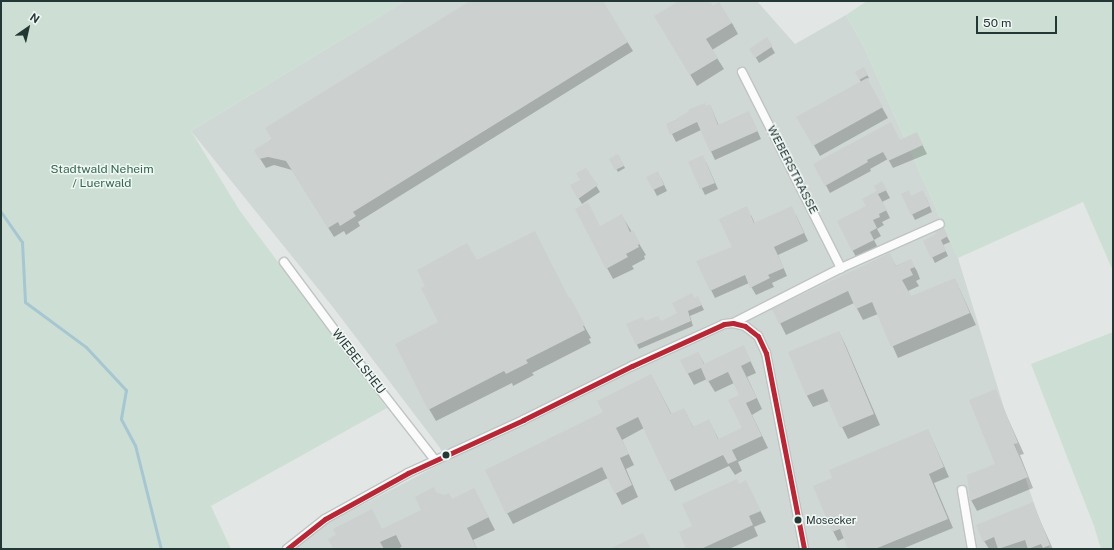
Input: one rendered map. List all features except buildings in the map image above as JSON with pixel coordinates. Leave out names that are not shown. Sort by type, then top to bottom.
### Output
[{"type":"street","name":"WEBERSTRASSE","points":[[742,72],[841,268]]},
{"type":"street","points":[[733,323],[841,268],[940,224]]},
{"type":"street","name":"WIEBELSHEU","points":[[284,262],[356,359],[435,460]]},
{"type":"street","points":[[287,549],[326,519],[435,460],[523,420],[632,366],[724,324],[733,323],[745,326],[758,336],[766,353],[804,549]]},
{"type":"street","points":[[962,490],[972,549]]},
{"type":"shaded area","points":[[405,1],[757,1],[795,44],[846,15],[865,49],[958,258],[1028,486],[1050,549],[294,549],[326,524],[446,461],[440,448],[332,306],[191,131]]},
{"type":"green space","name":"Stadtwald Neheim / Luerwald","points":[[1,1],[405,1],[191,131],[240,211],[387,408],[211,506],[231,549],[1,549]]},
{"type":"green space","points":[[867,1],[1113,1],[1113,271],[1083,202],[958,258],[865,49],[846,15]]},
{"type":"green space","points":[[1113,332],[1113,549],[1101,549],[1094,526],[1031,364]]},
{"type":"waterway","points":[[1,212],[22,242],[25,302],[86,347],[126,390],[121,419],[135,445],[161,549]]},
{"type":"transit line","points":[[287,549],[325,519],[408,473],[523,420],[632,366],[724,324],[733,323],[745,326],[758,336],[766,353],[804,549]]},
{"type":"place","name":"Mosecker","points":[[798,520]]}]
